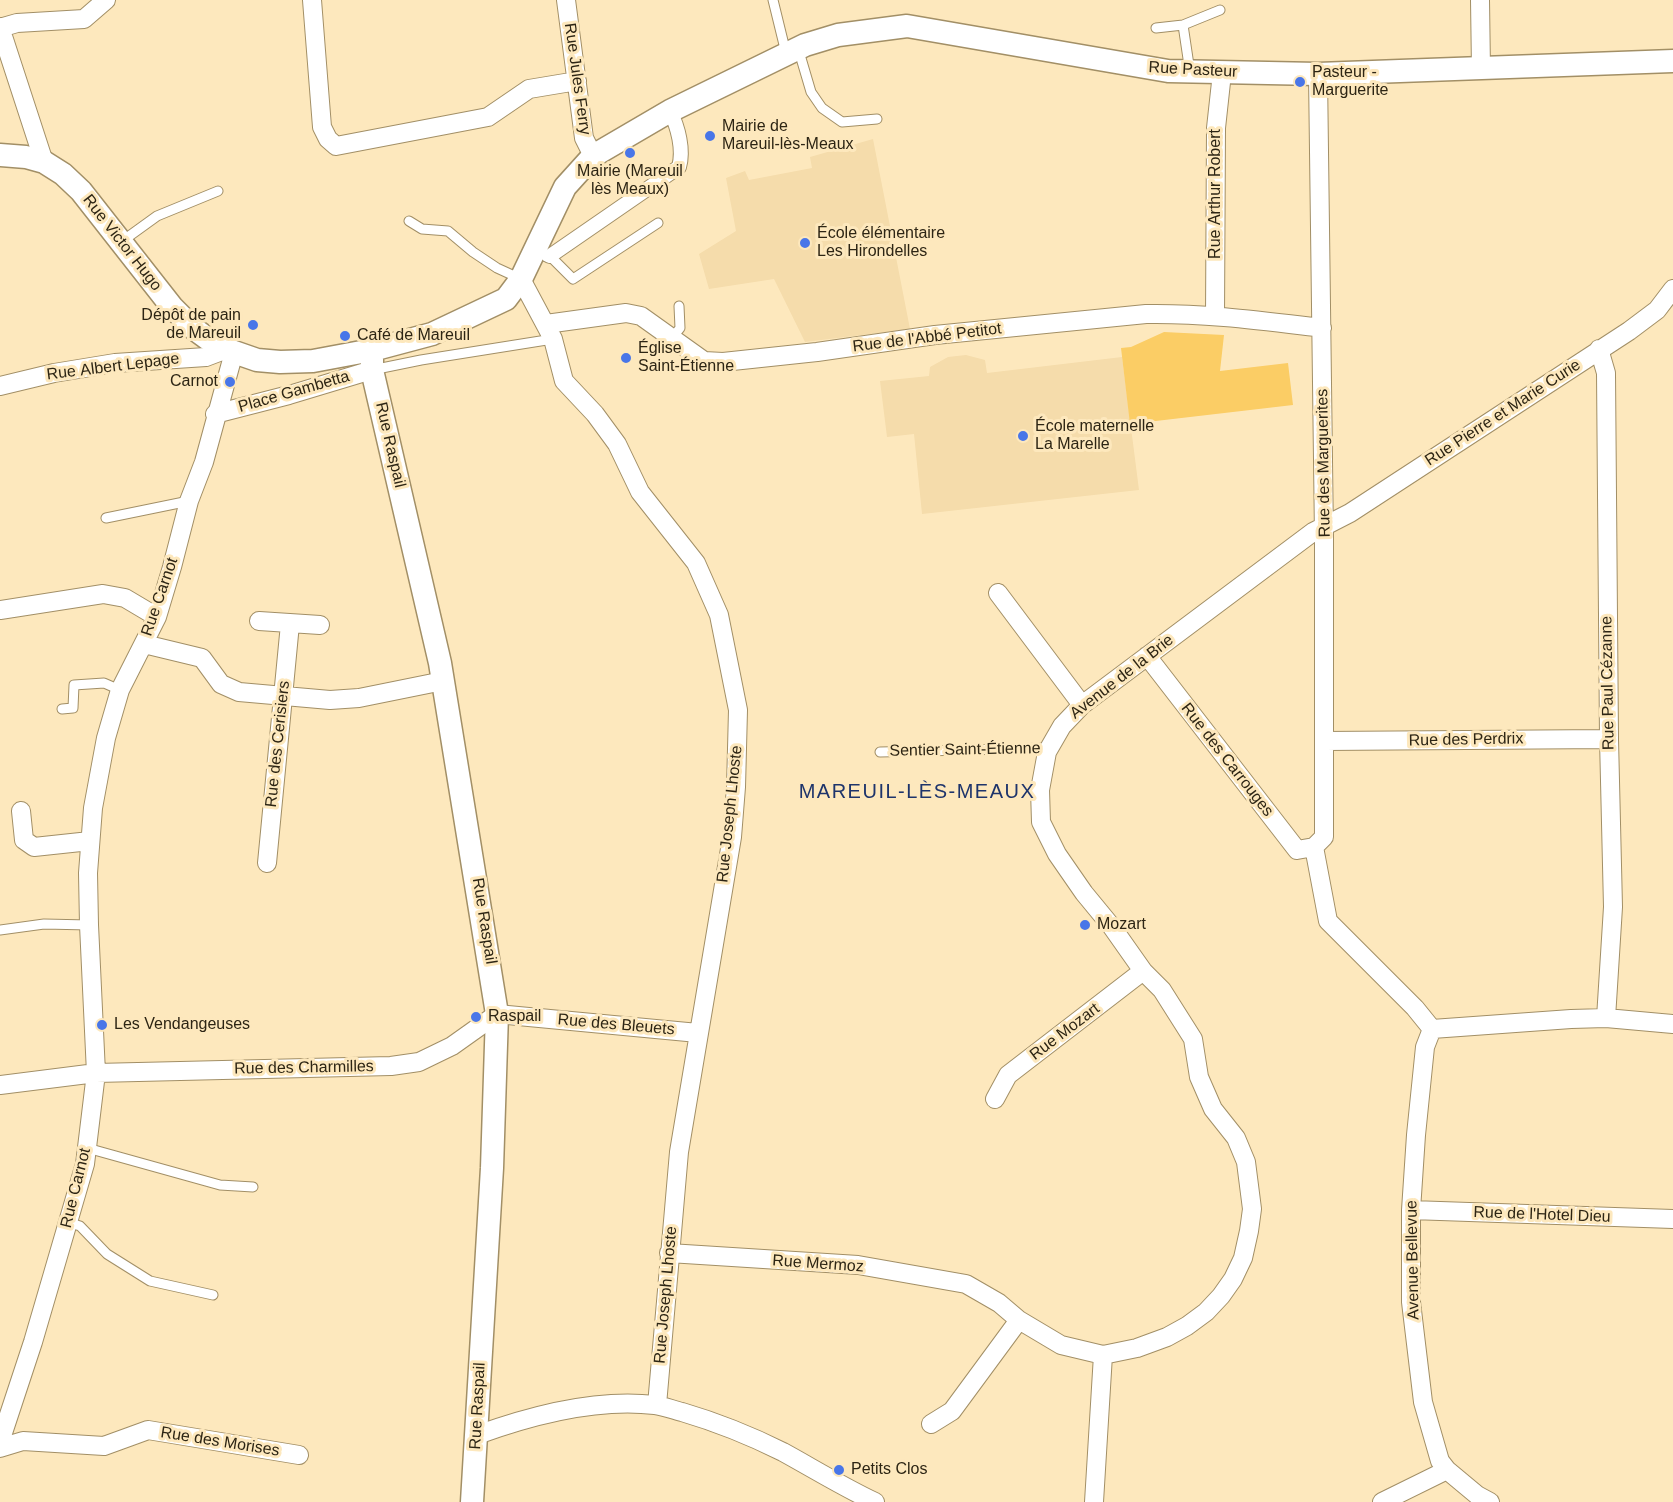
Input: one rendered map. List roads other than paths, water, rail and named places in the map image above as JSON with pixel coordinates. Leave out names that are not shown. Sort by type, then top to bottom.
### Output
[{"type":"street","points":[[44,162],[0,28],[17,23],[84,19],[106,0]]},
{"type":"street","points":[[312,0],[322,127],[328,139],[336,146],[488,117],[529,89],[577,81]]},
{"type":"street","name":"Rue Jules Ferry","points":[[566,0],[584,138],[592,156]]},
{"type":"street","points":[[1480,0],[1481,69]]},
{"type":"street","name":"Rue Pasteur","points":[[592,156],[670,111],[792,51],[838,35],[907,26],[1168,72],[1318,74],[1673,61]]},
{"type":"street","name":"Rue Arthur Robert","points":[[1215,316],[1216,128],[1222,73]]},
{"type":"street","name":"Rue des Marguerites","points":[[1314,847],[1324,837],[1324,526],[1318,74]]},
{"type":"street","points":[[534,265],[679,167],[682,156],[674,119],[670,111]]},
{"type":"street","name":"Rue Victor Hugo","points":[[0,155],[26,157],[44,162],[63,174],[81,191],[172,307],[193,328],[230,350]]},
{"type":"street","name":"Place Gambetta","points":[[215,414],[289,395],[432,334],[506,299],[534,265],[546,222],[565,187],[592,156]]},
{"type":"street","name":"Rue Joseph Lhoste","points":[[534,265],[549,332],[564,381],[595,414],[617,444],[640,492],[696,563],[719,615],[738,710],[732,837],[679,1152],[657,1405]]},
{"type":"street","name":"Rue Pierre et Marie Curie","points":[[1324,526],[1350,513],[1629,331],[1657,310],[1673,289]]},
{"type":"street","name":"Rue de l'Abbé Petitot","points":[[549,332],[626,313],[641,316],[704,361],[723,362],[818,352],[935,334],[1111,316],[1180,313],[1322,328]]},
{"type":"street","name":"Rue Paul Cézanne","points":[[1599,349],[1606,373],[1613,907],[1605,1018]]},
{"type":"street","name":"Place Gambetta","points":[[230,350],[258,360],[280,362],[372,360]]},
{"type":"street","name":"Rue Albert Lepage","points":[[0,386],[54,373],[116,363],[206,357],[230,350]]},
{"type":"street","name":"Rue Carnot","points":[[0,1442],[33,1342],[85,1164],[96,1073],[89,925],[90,841],[93,808],[106,738],[120,690],[156,617],[172,567],[189,501],[204,462],[230,350]]},
{"type":"street","name":"Rue Raspail","points":[[372,360],[443,681],[498,1014],[492,1168],[472,1502]]},
{"type":"street","name":"Avenue de la Brie","points":[[1103,1355],[1137,1348],[1167,1336],[1187,1326],[1206,1312],[1233,1279],[1243,1258],[1251,1220],[1250,1190],[1246,1162],[1236,1138],[1213,1109],[1199,1077],[1193,1039],[1162,990],[1143,971],[1112,927],[1084,893],[1057,854],[1041,822],[1040,790],[1047,753],[1062,726],[1082,705],[1324,526]]},
{"type":"street","points":[[998,593],[1082,705]]},
{"type":"street","points":[[0,610],[103,594],[124,598],[156,617]]},
{"type":"street","points":[[258,621],[320,626]]},
{"type":"street","name":"Rue des Cerisiers","points":[[267,863],[290,624]]},
{"type":"street","points":[[144,644],[202,658],[221,684],[239,692],[330,700],[359,698],[443,681]]},
{"type":"street","name":"Rue des Carrouges","points":[[1147,656],[1297,850],[1314,847]]},
{"type":"street","name":"Rue des Perdrix","points":[[1324,741],[1609,739]]},
{"type":"street","points":[[21,811],[24,840],[34,846],[90,841]]},
{"type":"street","points":[[1314,847],[1328,921],[1415,1008],[1432,1029],[1605,1018],[1673,1024]]},
{"type":"street","name":"Rue Mozart","points":[[995,1099],[1008,1075],[1143,971]]},
{"type":"street","name":"Rue des Bleuets","points":[[498,1014],[698,1033]]},
{"type":"street","name":"Rue des Charmilles","points":[[0,1085],[96,1073],[391,1066],[419,1062],[452,1046],[498,1014]]},
{"type":"street","name":"Avenue Bellevue","points":[[1432,1029],[1425,1047],[1411,1210],[1411,1302],[1423,1402],[1440,1461],[1447,1470],[1477,1495],[1490,1502]]},
{"type":"street","name":"Rue de l'Hotel Dieu","points":[[1411,1210],[1673,1219]]},
{"type":"street","name":"Rue Mermoz","points":[[669,1253],[858,1265],[966,1284],[999,1303],[1019,1320],[1061,1345],[1103,1355]]},
{"type":"street","points":[[931,1424],[952,1410],[1019,1320]]},
{"type":"street","points":[[1094,1502],[1103,1355]]},
{"type":"street","points":[[477,1435],[511,1423],[558,1411],[623,1404],[657,1405],[711,1420],[782,1452],[845,1488],[875,1502]]},
{"type":"street","name":"Rue des Morises","points":[[0,1448],[23,1441],[104,1446],[148,1430],[299,1455]]},
{"type":"street","points":[[1382,1502],[1447,1470]]},
{"type":"lane","points":[[773,0],[792,51],[811,92],[822,108],[842,122],[877,119]]},
{"type":"lane","points":[[1156,28],[1183,26],[1220,10]]},
{"type":"lane","points":[[1183,26],[1190,72]]},
{"type":"lane","points":[[121,242],[157,216],[218,191]]},
{"type":"lane","points":[[409,221],[422,229],[448,231],[497,268],[534,265],[573,279],[658,223]]},
{"type":"lane","points":[[672,338],[680,328],[679,306]]},
{"type":"lane","points":[[372,360],[421,360],[549,332]]},
{"type":"lane","points":[[106,518],[189,501]]},
{"type":"lane","points":[[62,709],[73,708],[74,685],[104,683],[120,690]]},
{"type":"lane","name":"Sentier Saint-Étienne","points":[[880,752],[1050,748]]},
{"type":"lane","points":[[0,930],[44,924],[89,925]]},
{"type":"lane","points":[[87,1148],[220,1185],[254,1187]]},
{"type":"lane","points":[[67,1222],[80,1226],[107,1254],[150,1281],[213,1295]]},
{"type":"place","name":"Pasteur - Marguerite","points":[[1300,82]]},
{"type":"place","name":"Mairie de Mareuil-lès-Meaux","points":[[710,136]]},
{"type":"place","name":"Mairie (Mareuil lès Meaux)","points":[[630,153]]},
{"type":"place","name":"École élémentaire Les Hirondelles","points":[[805,243]]},
{"type":"place","name":"Dépôt de pain de Mareuil","points":[[253,325]]},
{"type":"place","name":"Café de Mareuil","points":[[345,336]]},
{"type":"place","name":"Église Saint-Étienne","points":[[626,358]]},
{"type":"place","name":"Carnot","points":[[230,382]]},
{"type":"place","name":"École maternelle La Marelle","points":[[1023,436]]},
{"type":"place","name":"Mozart","points":[[1085,925]]},
{"type":"place","name":"Raspail","points":[[476,1017]]},
{"type":"place","name":"Les Vendangeuses","points":[[102,1025]]},
{"type":"place","name":"Petits Clos","points":[[839,1470]]},
{"type":"district","name":"MAREUIL-LÈS-MEAUX","points":[[917,792]]}]
